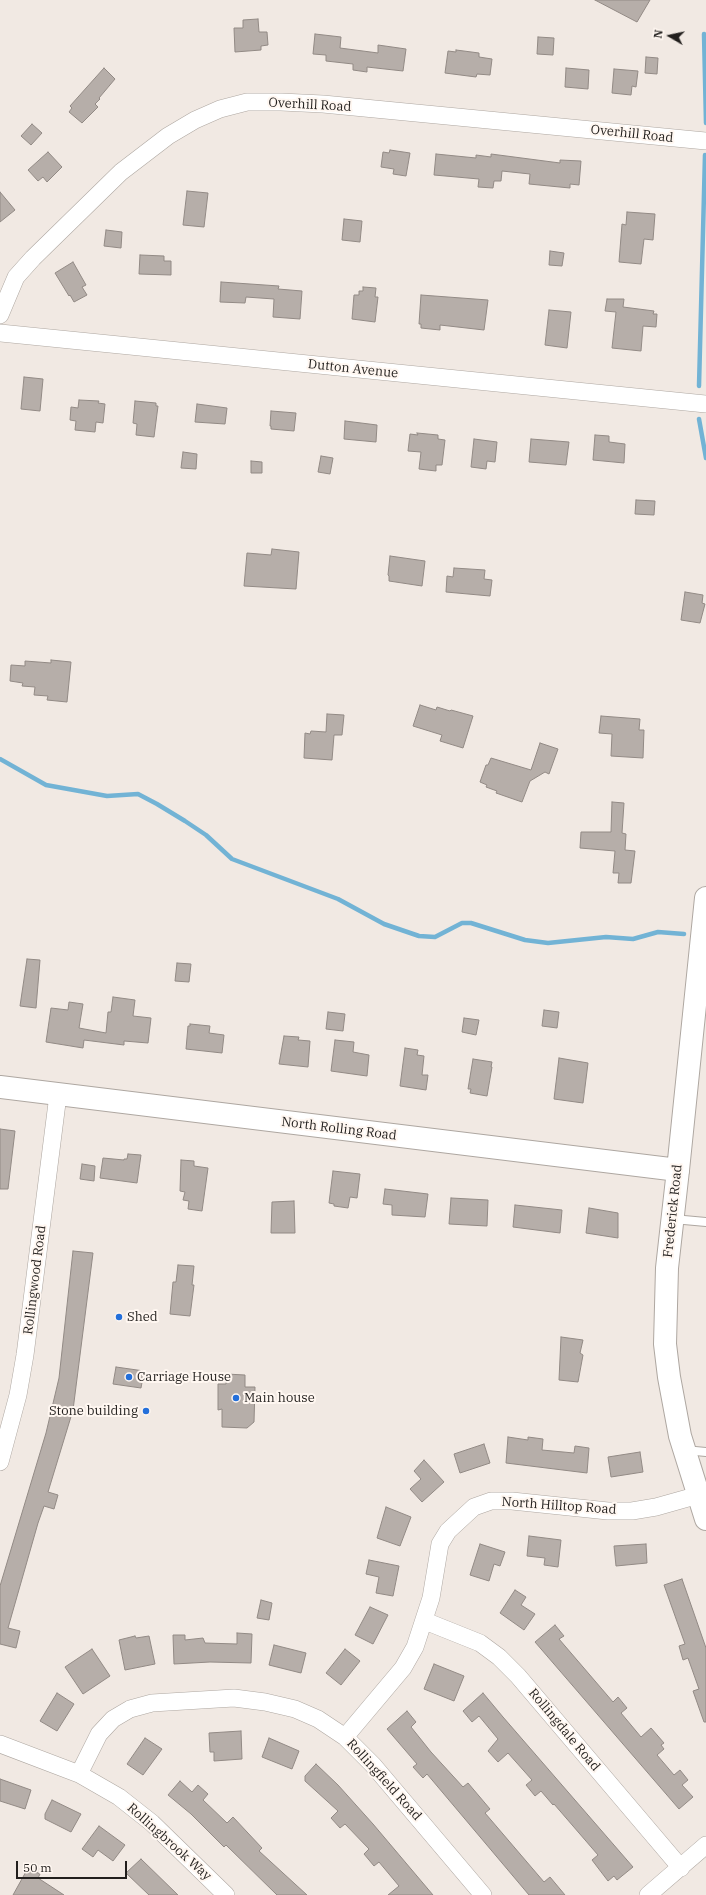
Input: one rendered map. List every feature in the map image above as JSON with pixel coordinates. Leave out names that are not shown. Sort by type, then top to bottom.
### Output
[{"type":"main road","name":"Frederick Road","points":[[706,898],[667,1268],[665,1344],[675,1412],[684,1450],[702,1494],[706,1519]]},
{"type":"main road","name":"North Rolling Road","points":[[0,1087],[678,1170]]},
{"type":"street","name":"Overhill Road","points":[[0,314],[16,277],[33,258],[121,172],[168,136],[195,120],[220,109],[247,102],[323,104],[706,141]]},
{"type":"street","name":"Dutton Avenue","points":[[0,333],[706,404]]},
{"type":"street","name":"Rollingwood Road","points":[[0,1462],[18,1395],[25,1355],[58,1095]]},
{"type":"street","name":"North Hilltop Road","points":[[345,1737],[403,1668],[415,1647],[425,1621],[431,1598],[440,1544],[448,1531],[474,1507],[491,1501],[608,1511],[632,1511],[656,1507],[702,1494]]},
{"type":"street","name":"Rollingdale Road","points":[[425,1621],[480,1643],[499,1657],[518,1676],[681,1868]]},
{"type":"street","name":"Rollingfield Road","points":[[79,1774],[99,1734],[113,1719],[130,1709],[152,1703],[234,1698],[265,1702],[295,1709],[318,1720],[345,1737],[372,1764],[483,1895]]},
{"type":"street","name":"Rollingbrook Way","points":[[0,1744],[79,1774],[119,1797],[152,1823],[226,1895]]},
{"type":"street","points":[[648,1895],[706,1845]]},
{"type":"lane","points":[[672,1219],[706,1222]]},
{"type":"lane","points":[[684,1450],[706,1452]]},
{"type":"building","points":[[595,0],[650,0],[637,22]]},
{"type":"building","points":[[258,19],[259,32],[267,32],[268,45],[261,46],[261,50],[235,52],[234,28],[243,28],[243,20]]},
{"type":"building","points":[[315,34],[341,37],[340,48],[378,53],[378,45],[406,49],[403,71],[367,67],[367,72],[353,70],[353,64],[326,61],[326,55],[313,54]]},
{"type":"building","points":[[538,37],[554,38],[553,55],[537,54]]},
{"type":"building","points":[[456,50],[479,53],[479,57],[492,59],[490,75],[477,74],[476,77],[445,73],[448,51],[456,52]]},
{"type":"building","points":[[646,57],[658,58],[657,74],[645,73]]},
{"type":"building","points":[[104,68],[115,79],[95,104],[98,107],[82,123],[69,112],[72,108],[70,106]]},
{"type":"building","points":[[566,68],[589,70],[588,89],[565,87]]},
{"type":"building","points":[[614,69],[638,71],[636,87],[632,86],[631,95],[612,93]]},
{"type":"building","points":[[32,124],[42,133],[31,145],[21,136]]},
{"type":"building","points":[[390,150],[410,153],[406,176],[393,174],[394,169],[381,167],[383,152],[389,153]]},
{"type":"building","points":[[48,152],[62,167],[47,182],[43,177],[38,181],[28,170]]},
{"type":"building","points":[[436,154],[476,158],[476,155],[491,157],[491,154],[560,163],[560,160],[581,161],[579,185],[570,184],[570,188],[529,184],[530,174],[502,171],[501,181],[494,181],[493,188],[478,187],[479,179],[434,175]]},
{"type":"building","points":[[187,191],[208,193],[204,227],[183,225]]},
{"type":"building","points":[[0,192],[15,210],[0,222]]},
{"type":"building","points":[[627,212],[655,214],[653,240],[644,239],[641,264],[619,262],[622,224],[626,225]]},
{"type":"building","points":[[344,219],[362,221],[360,242],[342,240]]},
{"type":"building","points":[[106,230],[122,232],[121,248],[104,246]]},
{"type":"building","points":[[550,251],[564,253],[562,266],[549,265]]},
{"type":"building","points":[[140,255],[164,256],[164,261],[171,261],[171,275],[139,274]]},
{"type":"building","points":[[73,262],[86,285],[82,287],[87,295],[74,302],[55,273]]},
{"type":"building","points":[[221,282],[279,286],[278,289],[302,291],[300,319],[273,317],[274,299],[246,297],[245,303],[220,302]]},
{"type":"building","points":[[363,287],[376,288],[375,297],[378,297],[375,322],[352,319],[354,295],[359,295],[359,291],[363,291]]},
{"type":"building","points":[[421,295],[488,300],[484,330],[440,325],[440,330],[421,328],[421,324],[419,324]]},
{"type":"building","points":[[607,299],[624,299],[623,307],[654,311],[653,314],[657,314],[656,327],[643,326],[641,351],[612,348],[616,312],[605,311]]},
{"type":"building","points":[[549,310],[571,312],[567,348],[545,345]]},
{"type":"building","points":[[24,377],[43,379],[40,411],[21,409]]},
{"type":"building","points":[[79,400],[99,401],[98,403],[105,404],[103,423],[96,422],[95,432],[75,430],[76,421],[70,420],[71,407],[78,408]]},
{"type":"building","points":[[135,401],[156,403],[156,406],[158,406],[154,437],[136,435],[137,424],[133,423]]},
{"type":"building","points":[[197,404],[227,408],[225,424],[195,422]]},
{"type":"building","points":[[271,411],[296,413],[294,431],[271,429]]},
{"type":"building","points":[[345,421],[377,425],[376,442],[344,439]]},
{"type":"building","points":[[417,433],[438,435],[438,439],[445,440],[442,465],[436,465],[436,471],[419,469],[421,452],[408,451],[410,434],[418,435]]},
{"type":"building","points":[[595,435],[609,436],[609,442],[625,444],[624,463],[593,460]]},
{"type":"building","points":[[474,439],[497,442],[495,462],[487,461],[486,469],[471,467]]},
{"type":"building","points":[[531,439],[569,442],[566,465],[529,462]]},
{"type":"building","points":[[183,452],[197,454],[196,469],[181,468]]},
{"type":"building","points":[[321,456],[333,458],[330,474],[318,472]]},
{"type":"building","points":[[251,461],[262,462],[262,473],[251,473]]},
{"type":"building","points":[[636,500],[655,501],[654,515],[635,514]]},
{"type":"building","points":[[272,549],[299,552],[296,589],[244,586],[247,553],[271,555]]},
{"type":"building","points":[[390,556],[425,561],[422,586],[389,581],[388,575]]},
{"type":"building","points":[[454,568],[485,570],[484,579],[492,580],[490,596],[446,592],[447,576],[453,577]]},
{"type":"building","points":[[685,592],[703,595],[702,603],[705,604],[700,623],[681,620]]},
{"type":"building","points":[[51,660],[71,662],[67,702],[47,700],[48,696],[34,695],[35,687],[22,686],[23,683],[10,681],[11,665],[25,666],[25,661],[51,663]]},
{"type":"building","points":[[420,705],[436,710],[437,707],[473,716],[463,748],[440,741],[442,735],[413,726]]},
{"type":"building","points":[[327,714],[344,715],[342,735],[334,735],[332,760],[304,758],[305,733],[310,734],[311,731],[326,732]]},
{"type":"building","points":[[601,716],[640,719],[639,730],[644,730],[643,758],[611,756],[612,734],[599,733]]},
{"type":"building","points":[[540,743],[558,749],[549,774],[545,772],[530,781],[522,802],[496,793],[497,791],[486,787],[487,785],[480,782],[486,765],[488,765],[491,758],[531,770]]},
{"type":"building","points":[[612,802],[624,803],[622,833],[626,834],[625,850],[635,851],[631,883],[618,883],[619,873],[613,873],[615,851],[580,848],[581,832],[611,832]]},
{"type":"building","points":[[27,959],[40,960],[36,1008],[20,1006]]},
{"type":"building","points":[[177,963],[191,964],[189,982],[175,981]]},
{"type":"building","points":[[113,997],[135,1000],[133,1016],[151,1018],[148,1043],[124,1041],[124,1045],[84,1040],[83,1048],[46,1042],[51,1008],[68,1010],[69,1002],[83,1004],[79,1028],[106,1033],[108,1012],[111,1012]]},
{"type":"building","points":[[544,1010],[559,1012],[557,1028],[542,1026]]},
{"type":"building","points":[[328,1012],[345,1014],[343,1031],[326,1029]]},
{"type":"building","points":[[464,1018],[479,1020],[476,1035],[462,1032]]},
{"type":"building","points":[[190,1024],[210,1026],[209,1033],[224,1035],[222,1053],[186,1049],[188,1026],[190,1026]]},
{"type":"building","points":[[284,1036],[299,1037],[298,1040],[310,1041],[308,1067],[279,1064]]},
{"type":"building","points":[[335,1040],[354,1042],[353,1052],[369,1055],[367,1076],[331,1071]]},
{"type":"building","points":[[405,1048],[418,1050],[417,1055],[424,1056],[422,1075],[428,1075],[426,1090],[400,1086]]},
{"type":"building","points":[[559,1058],[588,1063],[583,1103],[554,1099]]},
{"type":"building","points":[[473,1059],[492,1062],[487,1096],[470,1093],[471,1089],[468,1089]]},
{"type":"building","points":[[0,1129],[15,1131],[8,1189],[0,1189]]},
{"type":"building","points":[[128,1154],[141,1155],[137,1183],[100,1178],[103,1158],[124,1160],[127,1159]]},
{"type":"building","points":[[181,1160],[194,1161],[194,1166],[208,1168],[202,1211],[188,1209],[189,1201],[183,1200],[185,1192],[180,1191]]},
{"type":"building","points":[[82,1164],[95,1166],[94,1181],[80,1179]]},
{"type":"building","points":[[333,1171],[360,1174],[357,1198],[350,1197],[348,1208],[334,1206],[334,1204],[329,1203]]},
{"type":"building","points":[[385,1189],[428,1194],[425,1217],[392,1215],[392,1205],[383,1204]]},
{"type":"building","points":[[451,1198],[488,1200],[487,1226],[449,1224]]},
{"type":"building","points":[[294,1201],[295,1233],[271,1233],[272,1202]]},
{"type":"building","points":[[515,1205],[562,1210],[560,1233],[513,1227]]},
{"type":"building","points":[[589,1208],[618,1213],[618,1238],[586,1233]]},
{"type":"building","points":[[73,1251],[93,1253],[73,1410],[48,1492],[58,1495],[54,1509],[44,1506],[8,1628],[20,1631],[16,1648],[0,1644],[0,1586],[46,1433],[59,1378]]},
{"type":"building","points":[[178,1265],[194,1266],[192,1285],[194,1285],[190,1316],[170,1314],[173,1282],[176,1282]]},
{"type":"building","points":[[561,1337],[583,1340],[580,1353],[583,1355],[578,1382],[559,1380]]},
{"type":"building","name":"Carriage House","points":[[116,1367],[144,1371],[141,1388],[113,1384]]},
{"type":"building","name":"Main house","points":[[226,1374],[245,1375],[245,1387],[255,1387],[254,1422],[247,1428],[222,1427],[222,1409],[218,1410],[218,1384],[226,1384]]},
{"type":"building","points":[[508,1437],[528,1440],[528,1437],[543,1439],[542,1450],[574,1453],[575,1446],[589,1448],[587,1473],[506,1463]]},
{"type":"building","points":[[484,1444],[490,1463],[460,1473],[454,1454]]},
{"type":"building","points":[[640,1452],[643,1472],[611,1477],[608,1457]]},
{"type":"building","points":[[424,1460],[444,1482],[422,1502],[410,1489],[421,1479],[414,1471]]},
{"type":"building","points":[[386,1507],[411,1517],[400,1546],[377,1538]]},
{"type":"building","points":[[529,1536],[561,1540],[558,1567],[544,1565],[545,1558],[527,1556]]},
{"type":"building","points":[[480,1544],[505,1552],[500,1566],[494,1564],[489,1581],[470,1575]]},
{"type":"building","points":[[646,1544],[647,1563],[616,1566],[614,1546]]},
{"type":"building","points":[[369,1560],[399,1566],[393,1596],[376,1593],[379,1577],[366,1574]]},
{"type":"building","points":[[682,1579],[706,1648],[706,1722],[704,1722],[693,1691],[699,1689],[688,1658],[683,1660],[679,1646],[685,1644],[664,1585]]},
{"type":"building","points":[[515,1590],[526,1597],[521,1605],[535,1614],[524,1630],[500,1613]]},
{"type":"building","points":[[261,1600],[272,1603],[269,1620],[257,1618]]},
{"type":"building","points":[[370,1607],[388,1615],[373,1644],[355,1635]]},
{"type":"building","points":[[555,1625],[564,1636],[559,1639],[613,1702],[618,1697],[627,1708],[621,1713],[641,1737],[651,1728],[664,1743],[661,1745],[664,1749],[657,1755],[674,1775],[680,1770],[688,1780],[682,1785],[693,1797],[679,1809],[535,1642]]},
{"type":"building","points":[[237,1633],[252,1634],[251,1663],[210,1662],[174,1664],[173,1635],[185,1635],[185,1640],[203,1638],[205,1643],[237,1644]]},
{"type":"building","points":[[135,1636],[136,1638],[149,1636],[155,1664],[125,1670],[119,1640]]},
{"type":"building","points":[[274,1645],[306,1653],[301,1673],[269,1665]]},
{"type":"building","points":[[92,1649],[110,1676],[83,1694],[65,1667]]},
{"type":"building","points":[[345,1649],[360,1661],[341,1685],[326,1673]]},
{"type":"building","points":[[434,1664],[464,1676],[454,1701],[424,1689]]},
{"type":"building","points":[[57,1693],[74,1704],[57,1731],[40,1721]]},
{"type":"building","points":[[483,1693],[633,1867],[617,1880],[614,1876],[608,1881],[592,1860],[598,1855],[554,1804],[553,1805],[541,1791],[535,1796],[526,1785],[532,1780],[508,1753],[498,1762],[488,1751],[498,1739],[479,1716],[472,1722],[463,1711]]},
{"type":"building","points":[[407,1711],[416,1722],[411,1727],[431,1752],[463,1787],[468,1783],[490,1809],[485,1813],[544,1882],[550,1877],[565,1895],[529,1895],[427,1774],[423,1778],[413,1767],[417,1764],[387,1729]]},
{"type":"building","points":[[241,1731],[242,1759],[214,1761],[214,1752],[210,1752],[209,1733]]},
{"type":"building","points":[[145,1738],[162,1749],[143,1775],[127,1764]]},
{"type":"building","points":[[269,1738],[299,1751],[292,1769],[262,1757]]},
{"type":"building","points":[[316,1764],[338,1785],[373,1824],[433,1895],[388,1895],[399,1886],[379,1862],[374,1866],[364,1854],[369,1849],[345,1824],[340,1828],[331,1818],[338,1811],[305,1781],[305,1776]]},
{"type":"building","points":[[0,1779],[31,1790],[25,1809],[0,1801]]},
{"type":"building","points":[[180,1781],[192,1792],[198,1785],[208,1794],[203,1800],[227,1823],[233,1817],[262,1848],[259,1851],[307,1895],[277,1895],[226,1845],[224,1847],[191,1814],[168,1795]]},
{"type":"building","points":[[52,1800],[81,1814],[71,1832],[45,1819],[45,1814]]},
{"type":"building","points":[[99,1826],[125,1845],[113,1861],[98,1850],[93,1857],[82,1849]]},
{"type":"building","points":[[141,1859],[178,1895],[149,1895],[126,1873]]},
{"type":"building","points":[[28,1868],[40,1874],[38,1878],[64,1895],[13,1895]]},
{"type":"waterway","points":[[704,34],[706,123]]},
{"type":"waterway","points":[[699,386],[705,155]]},
{"type":"waterway","points":[[699,419],[706,458]]},
{"type":"waterway","points":[[0,759],[46,785],[107,796],[138,794],[157,804],[206,835],[232,859],[338,899],[384,924],[419,936],[435,937],[462,923],[471,923],[525,940],[548,943],[606,937],[633,939],[658,932],[684,934]]},
{"type":"place","name":"Shed","points":[[119,1317]]},
{"type":"place","name":"Carriage House","points":[[129,1377]]},
{"type":"place","name":"Main house","points":[[236,1398]]},
{"type":"place","name":"Stone building","points":[[146,1411]]}]
